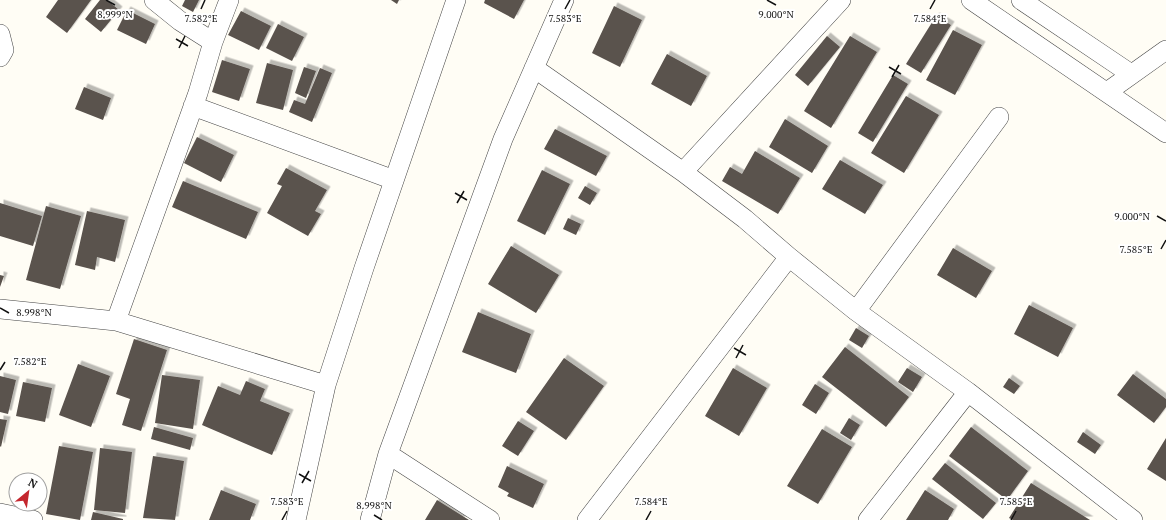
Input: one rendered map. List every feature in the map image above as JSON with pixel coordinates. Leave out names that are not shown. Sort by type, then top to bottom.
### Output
[{"type":"street","points":[[154,0],[180,21],[213,42]]},
{"type":"street","points":[[116,321],[193,106],[213,42],[229,0]]},
{"type":"street","points":[[296,520],[326,385],[456,0]]},
{"type":"street","points":[[370,520],[388,454],[503,139],[564,0]]},
{"type":"street","points":[[683,172],[841,0]]},
{"type":"street","points":[[971,0],[1166,133]]},
{"type":"street","points":[[1022,0],[1131,74]]},
{"type":"street","points":[[0,34],[4,50],[0,57]]},
{"type":"street","points":[[1107,92],[1166,50]]},
{"type":"street","points":[[534,68],[683,172],[745,219],[789,258],[856,311],[968,392],[1133,520]]},
{"type":"street","points":[[193,106],[394,180]]},
{"type":"street","points":[[856,311],[999,117]]},
{"type":"street","points":[[587,520],[789,258]]},
{"type":"street","points":[[0,309],[116,321],[326,385]]},
{"type":"street","points":[[868,520],[968,392]]},
{"type":"street","points":[[388,454],[490,520]]},
{"type":"street","points":[[0,513],[33,520]]},
{"type":"building","points":[[58,0],[91,0],[67,33],[46,17]]},
{"type":"building","points":[[100,0],[107,0],[119,10],[101,32],[85,19]]},
{"type":"building","points":[[185,0],[199,0],[193,12],[182,6]]},
{"type":"building","points":[[391,0],[399,0],[397,4]]},
{"type":"building","points":[[485,0],[524,0],[514,19],[484,3]]},
{"type":"building","points":[[614,6],[642,20],[620,67],[592,53]]},
{"type":"building","points":[[127,10],[155,24],[146,44],[117,30]]},
{"type":"building","points":[[241,11],[271,26],[259,50],[228,35]]},
{"type":"building","points":[[936,16],[951,25],[921,73],[906,64]]},
{"type":"building","points":[[278,24],[304,37],[292,61],[266,48]]},
{"type":"building","points":[[953,30],[982,45],[955,95],[926,80]]},
{"type":"building","points":[[827,36],[840,47],[808,86],[795,75]]},
{"type":"building","points":[[850,36],[877,52],[831,128],[804,111]]},
{"type":"building","points":[[667,54],[707,76],[691,106],[651,84]]},
{"type":"building","points":[[222,60],[250,69],[239,101],[212,92]]},
{"type":"building","points":[[267,63],[293,70],[283,110],[256,103]]},
{"type":"building","points":[[304,67],[316,71],[306,98],[295,93]]},
{"type":"building","points":[[320,68],[332,73],[312,122],[289,112],[294,100],[305,104]]},
{"type":"building","points":[[893,75],[908,84],[873,142],[858,133]]},
{"type":"building","points":[[84,87],[111,98],[103,120],[75,109]]},
{"type":"building","points":[[906,96],[939,115],[904,173],[871,153]]},
{"type":"building","points":[[785,119],[828,146],[812,173],[769,147]]},
{"type":"building","points":[[555,129],[607,156],[596,176],[544,149]]},
{"type":"building","points":[[197,137],[234,155],[221,182],[184,163]]},
{"type":"building","points":[[755,151],[800,178],[778,214],[722,181],[730,167],[742,174]]},
{"type":"building","points":[[840,160],[883,185],[865,214],[822,189]]},
{"type":"building","points":[[286,168],[327,190],[315,211],[321,214],[308,236],[267,213],[282,186],[277,184]]},
{"type":"building","points":[[542,170],[570,184],[545,235],[517,221]]},
{"type":"building","points":[[183,181],[258,212],[246,239],[172,207]]},
{"type":"building","points":[[585,186],[597,193],[590,205],[578,198]]},
{"type":"building","points":[[0,203],[42,216],[33,246],[0,236]]},
{"type":"building","points":[[46,206],[81,216],[60,289],[26,280]]},
{"type":"building","points":[[87,211],[125,220],[115,262],[97,257],[95,270],[75,265]]},
{"type":"building","points":[[568,218],[581,224],[576,235],[563,229]]},
{"type":"building","points":[[511,246],[559,275],[536,313],[488,284]]},
{"type":"building","points":[[953,248],[992,271],[976,298],[937,275]]},
{"type":"building","points":[[0,275],[4,276],[0,287]]},
{"type":"building","points":[[1029,305],[1073,328],[1058,357],[1014,334]]},
{"type":"building","points":[[478,312],[531,334],[516,373],[462,352]]},
{"type":"building","points":[[856,328],[869,336],[862,348],[849,340]]},
{"type":"building","points":[[134,339],[167,350],[141,431],[122,425],[130,399],[116,394]]},
{"type":"building","points":[[845,347],[909,397],[886,427],[822,377]]},
{"type":"building","points":[[564,358],[604,386],[566,440],[526,412]]},
{"type":"building","points":[[78,364],[110,376],[91,427],[59,415]]},
{"type":"building","points":[[733,368],[767,388],[739,436],[705,416]]},
{"type":"building","points":[[907,368],[922,377],[913,392],[898,382]]},
{"type":"building","points":[[1133,374],[1166,399],[1166,407],[1154,423],[1117,395]]},
{"type":"building","points":[[162,375],[200,380],[193,429],[155,423]]},
{"type":"building","points":[[0,376],[16,380],[8,414],[0,412]]},
{"type":"building","points":[[1009,378],[1020,386],[1014,394],[1003,387]]},
{"type":"building","points":[[246,381],[265,389],[260,401],[290,413],[272,455],[202,425],[218,386],[240,395]]},
{"type":"building","points":[[23,382],[52,388],[45,422],[16,416]]},
{"type":"building","points":[[815,384],[829,393],[816,414],[802,405]]},
{"type":"building","points":[[849,418],[860,425],[851,440],[840,433]]},
{"type":"building","points":[[0,419],[7,420],[1,447],[0,446]]},
{"type":"building","points":[[518,421],[534,431],[518,456],[502,446]]},
{"type":"building","points":[[154,427],[193,438],[190,450],[151,439]]},
{"type":"building","points":[[971,427],[1028,471],[1007,500],[949,456]]},
{"type":"building","points":[[822,429],[852,447],[818,504],[787,486]]},
{"type":"building","points":[[1083,432],[1101,445],[1095,454],[1077,442]]},
{"type":"building","points":[[1166,438],[1166,481],[1147,469]]},
{"type":"building","points":[[59,446],[93,452],[80,520],[46,514],[48,512],[48,504]]},
{"type":"building","points":[[100,448],[132,452],[125,513],[94,510]]},
{"type":"building","points":[[153,456],[184,461],[175,520],[143,518]]},
{"type":"building","points":[[945,463],[996,503],[983,519],[932,479]]},
{"type":"building","points":[[507,466],[544,484],[533,508],[507,496],[509,493],[498,487]]},
{"type":"building","points":[[1031,483],[1090,520],[1013,520],[1009,518]]},
{"type":"building","points":[[221,490],[256,504],[250,520],[209,520]]},
{"type":"building","points":[[925,490],[954,509],[948,520],[906,520]]},
{"type":"building","points":[[437,500],[469,520],[425,520]]},
{"type":"building","points":[[93,512],[123,519],[123,520],[91,520]]}]
